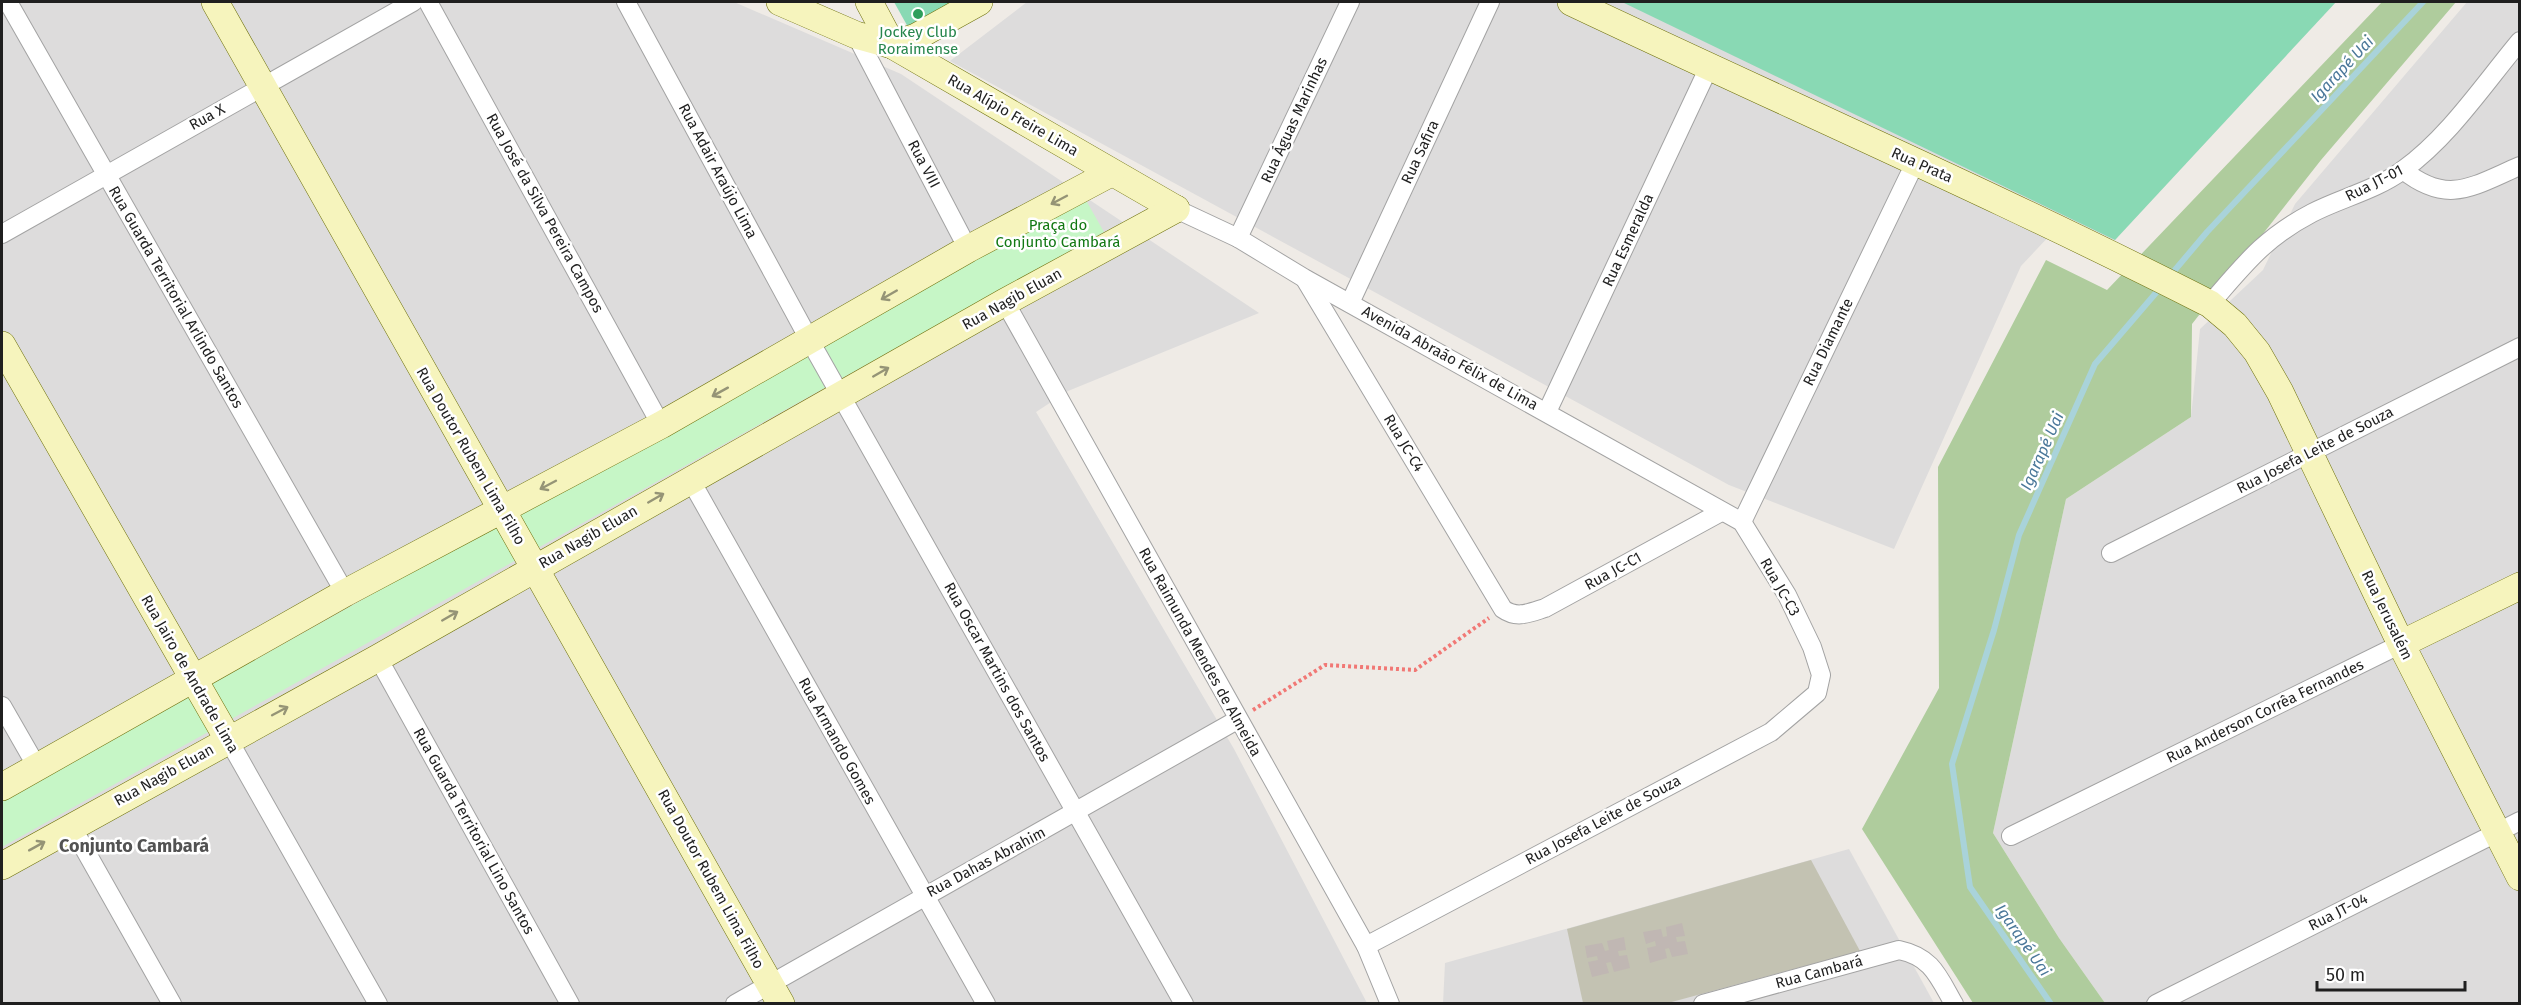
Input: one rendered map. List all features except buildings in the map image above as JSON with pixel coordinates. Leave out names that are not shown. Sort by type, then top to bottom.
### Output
[{"type":"street","name":"Rua Guarda Territorial Arlindo Santos","points":[[8,2],[345,593]]},
{"type":"street","name":"Rua Doutor Rubem Lima Filho","points":[[215,2],[776,993]]},
{"type":"street","name":"Rua X","points":[[2,234],[413,2]]},
{"type":"street","name":"Rua José da Silva Pereira Campos","points":[[428,2],[661,424]]},
{"type":"street","name":"Rua Adair Araújo Lima","points":[[626,2],[810,341]]},
{"type":"street","name":"Rua Alípio Freire Lima","points":[[780,2],[856,34],[892,45],[1176,209]]},
{"type":"street","points":[[869,2],[892,45],[916,37],[979,2]]},
{"type":"street","name":"Rua Águas Marinhas","points":[[1238,238],[1350,2]]},
{"type":"street","name":"Rua Safira","points":[[1350,303],[1490,2]]},
{"type":"street","name":"Rua Prata","points":[[1571,2],[1915,163],[2021,209],[2178,287],[2210,304],[2235,325],[2257,352]]},
{"type":"street","name":"Rua VIII","points":[[856,34],[968,249]]},
{"type":"street","name":"Rua JT-01","points":[[2210,304],[2261,246],[2282,231],[2403,170],[2450,125],[2520,41]]},
{"type":"street","name":"Rua VIII","points":[[879,80],[876,55],[879,50],[892,45]]},
{"type":"street","name":"Rua Esmeralda","points":[[1547,412],[1709,67]]},
{"type":"street","name":"Rua Diamante","points":[[1742,522],[1915,163]]},
{"type":"street","points":[[2403,170],[2420,184],[2440,191],[2460,190],[2520,166]]},
{"type":"street","points":[[2,787],[191,678],[661,424],[968,249],[1111,173]]},
{"type":"street","name":"Avenida Abraão Félix de Lima","points":[[1176,209],[1238,238],[1304,278],[1547,412],[1721,512]]},
{"type":"street","name":"Rua Nagib Eluan","points":[[2,866],[378,658],[690,478],[1176,209]]},
{"type":"street","name":"Rua JC-C4","points":[[1304,278],[1503,609]]},
{"type":"street","name":"Rua Raimunda Mendes de Almeida","points":[[1005,302],[1237,720],[1366,946],[1390,1004]]},
{"type":"street","name":"Rua Oscar Martins dos Santos","points":[[810,341],[1184,1004]]},
{"type":"street","name":"Rua Jairo de Andrade Lima","points":[[2,345],[378,1004]]},
{"type":"street","name":"Rua Josefa Leite de Souza","points":[[2111,553],[2520,347]]},
{"type":"street","name":"Rua Jerusalém","points":[[2257,352],[2402,644],[2508,827],[2520,877]]},
{"type":"street","name":"Rua Armando Gomes","points":[[690,478],[986,1004]]},
{"type":"street","points":[[1721,512],[1742,522]]},
{"type":"street","name":"Rua JC-C1","points":[[1503,609],[1511,614],[1525,615],[1545,608],[1721,512]]},
{"type":"street","name":"Rua JC-C3","points":[[1742,522],[1787,595],[1812,647],[1821,675]]},
{"type":"street","name":"Rua Anderson Corrêa Fernandes","points":[[2010,836],[2520,586]]},
{"type":"street","name":"Rua Guarda Territorial Lino Santos","points":[[378,658],[570,1004]]},
{"type":"street","name":"Rua Josefa Leite de Souza","points":[[1366,946],[1771,732],[1817,693],[1821,675]]},
{"type":"street","points":[[2,706],[37,767]]},
{"type":"street","name":"Rua Dahas Abrahim","points":[[735,1004],[776,993],[924,896],[1076,813],[1237,720]]},
{"type":"street","points":[[72,826],[172,1004]]},
{"type":"street","name":"Rua JT-04","points":[[2156,1004],[2508,827]]},
{"type":"street","name":"Rua Cambará","points":[[1703,1004],[1899,950],[1918,954],[1935,971],[1954,1004]]},
{"type":"path","points":[[1237,720],[1325,665],[1415,670],[1503,609]]},
{"type":"shaded area","name":"Conjunto Cambará","points":[[2,2],[734,2],[901,74],[1259,313],[1068,391],[1036,412],[1234,749],[1367,1003],[2,1004]]},
{"type":"shaded area","points":[[1027,2],[2336,2],[2115,240],[2054,231],[2021,266],[1894,549],[1729,485],[950,61]]},
{"type":"shaded area","points":[[2467,2],[2519,2],[2519,1003],[2105,1003],[2059,938],[1993,833],[2066,499],[2191,417],[2200,329],[2263,270],[2295,204]]},
{"type":"shaded area","points":[[1849,849],[1934,1003],[1443,1004],[1445,963]]},
{"type":"shaded area","points":[[1811,860],[1860,951],[1668,1003],[1583,1003],[1567,929]]},
{"type":"green space","name":"Jockey Club Roraimense","points":[[894,2],[961,2],[908,27]]},
{"type":"green space","points":[[1622,2],[2336,2],[2115,240]]},
{"type":"green space","points":[[2382,2],[2456,2],[2321,160],[2192,324],[2191,417],[2066,499],[1993,833],[2059,938],[2105,1003],[1973,1003],[1862,829],[1939,688],[1938,467],[2046,260],[2107,290]]},
{"type":"green space","name":"Praça do Conjunto Cambará","points":[[1083,195],[1104,232],[2,847],[2,802]]},
{"type":"waterway","name":"Igarapé Uai","points":[[2169,277],[2207,232],[2423,2]]},
{"type":"waterway","name":"Igarapé Uai","points":[[2051,1004],[1970,887],[1952,764],[1994,630],[2019,535],[2095,364],[2161,287]]},
{"type":"place","name":"Jockey Club Roraimense","points":[[918,14]]},
{"type":"district","name":"Conjunto Cambará","points":[[134,846]]}]
